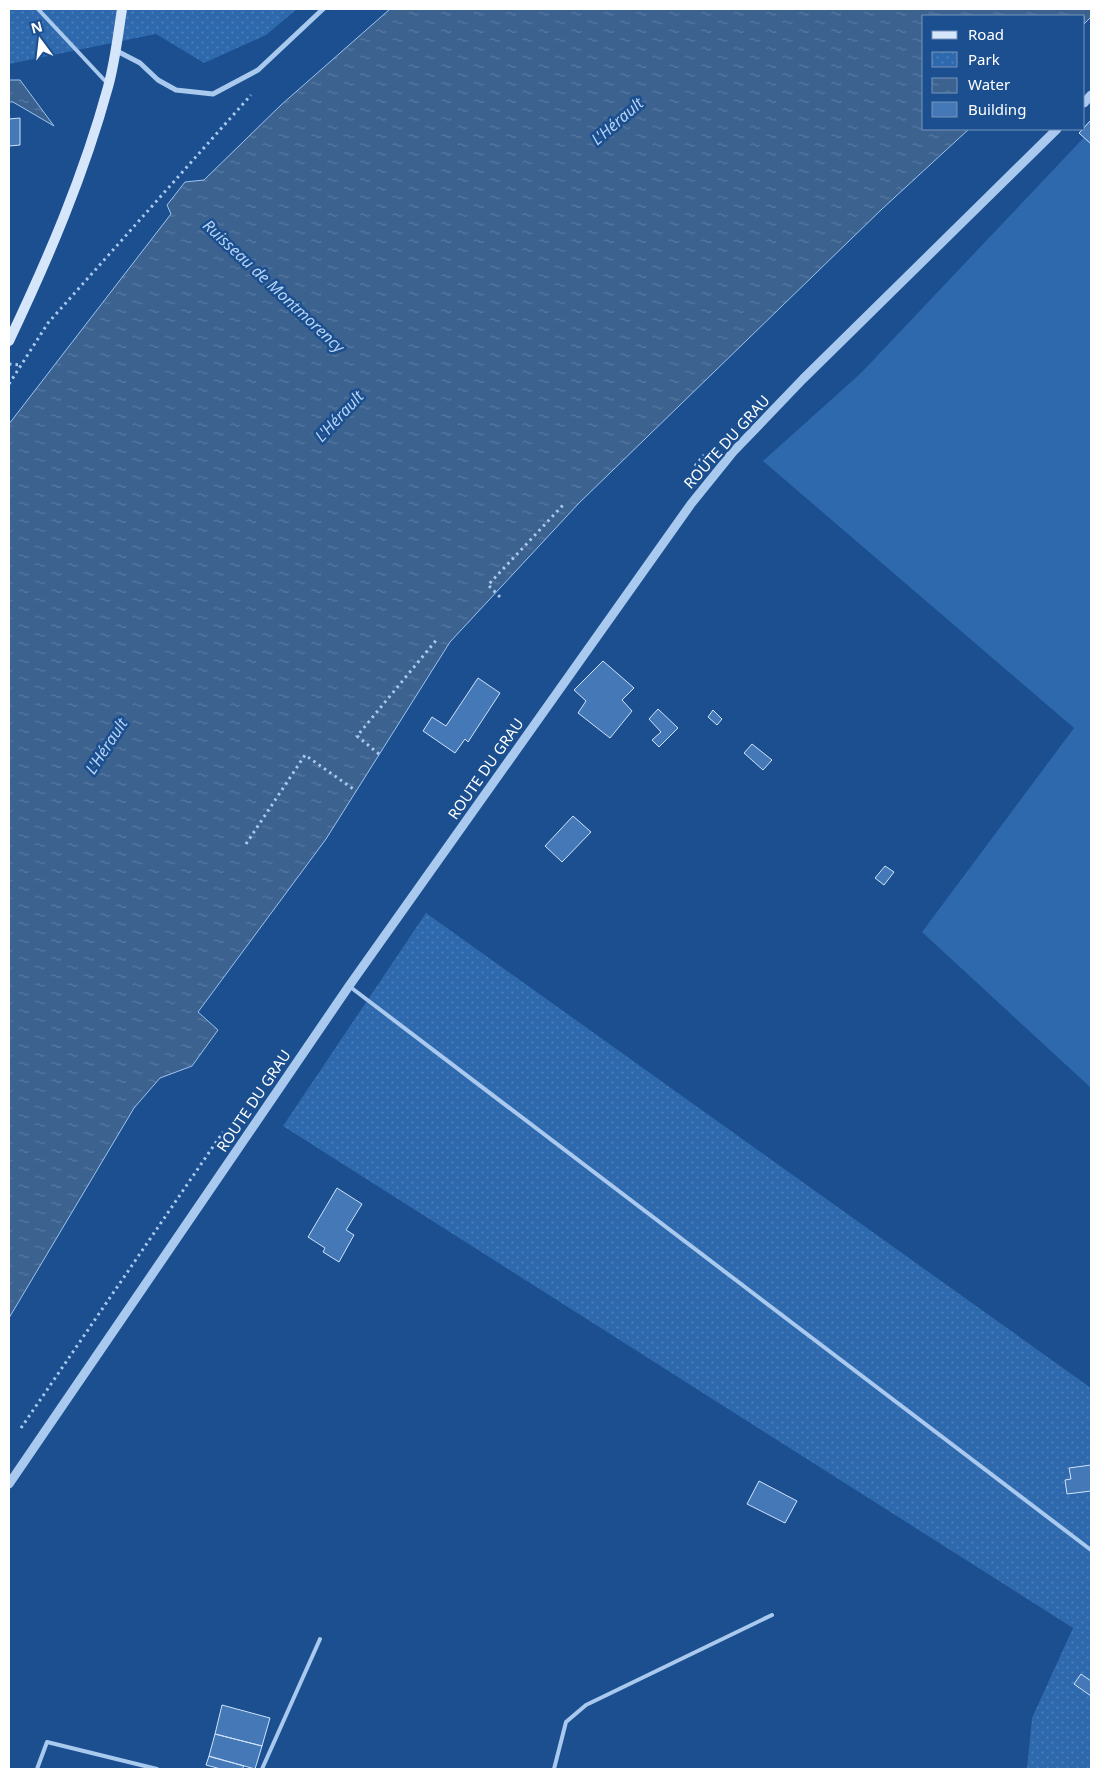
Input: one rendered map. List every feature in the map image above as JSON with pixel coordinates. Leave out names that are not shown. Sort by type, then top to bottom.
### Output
[{"type":"main road","points":[[9,341],[48,258],[89,149],[108,85],[122,9]]},
{"type":"street","points":[[115,50],[140,63],[158,80],[176,90],[213,94],[258,70],[324,9]]},
{"type":"street","name":"ROUTE DU GRAU","points":[[9,1484],[349,986],[690,504],[733,452],[803,379],[1056,130]]},
{"type":"lane","points":[[38,9],[108,85]]},
{"type":"lane","points":[[349,986],[1091,1550]]},
{"type":"lane","points":[[554,1769],[566,1722],[586,1705],[772,1615]]},
{"type":"lane","points":[[262,1769],[320,1639]]},
{"type":"lane","points":[[37,1769],[47,1742],[157,1769]]},
{"type":"path","points":[[9,384],[48,323],[238,107],[256,90]]},
{"type":"path","points":[[9,364],[21,365]]},
{"type":"path","points":[[500,597],[488,585],[565,503]]},
{"type":"path","points":[[380,754],[357,736],[438,638]]},
{"type":"path","points":[[246,844],[305,755],[356,791]]},
{"type":"green space","points":[[9,9],[297,9],[266,35],[204,63],[156,34],[9,64]]},
{"type":"green space","points":[[1091,130],[1091,1088],[922,932],[1074,728],[763,461],[861,373]]},
{"type":"green space","points":[[426,913],[1091,1388],[1091,1769],[1027,1769],[1032,1718],[1073,1628],[283,1126]]},
{"type":"water","points":[[390,9],[1091,9],[1091,17],[1085,23],[1085,15],[922,15],[922,130],[968,130],[882,209],[579,503],[450,642],[326,839],[198,1012],[218,1030],[192,1066],[160,1078],[134,1108],[9,1318],[9,424],[171,214],[167,205],[185,182],[204,180],[281,105]]},
{"type":"water","points":[[9,80],[20,80],[54,126],[13,102],[9,102]]},
{"type":"building","points":[[20,118],[20,145],[9,146],[9,119]]},
{"type":"building","points":[[1091,120],[1091,144],[1079,133],[1085,130],[1085,126]]},
{"type":"building","points":[[603,661],[634,688],[622,700],[632,711],[610,738],[578,713],[586,701],[574,690]]},
{"type":"building","points":[[478,678],[500,693],[468,742],[465,739],[455,753],[423,731],[432,717],[446,726]]},
{"type":"building","points":[[658,709],[678,728],[659,747],[652,740],[661,732],[649,719]]},
{"type":"building","points":[[713,710],[722,719],[717,725],[708,717]]},
{"type":"building","points":[[752,744],[772,760],[763,770],[744,753]]},
{"type":"building","points":[[573,816],[591,832],[562,862],[545,846]]},
{"type":"building","points":[[885,866],[894,872],[884,885],[875,878]]},
{"type":"building","points":[[337,1188],[362,1204],[346,1230],[354,1235],[339,1262],[323,1252],[325,1248],[308,1237]]},
{"type":"building","points":[[1091,1465],[1091,1491],[1067,1494],[1065,1480],[1071,1479],[1069,1468]]},
{"type":"building","points":[[759,1481],[797,1501],[785,1523],[747,1504]]},
{"type":"building","points":[[1081,1674],[1091,1681],[1091,1696],[1074,1684]]},
{"type":"building","points":[[222,1705],[270,1718],[262,1746],[215,1734]]},
{"type":"building","points":[[215,1734],[262,1746],[255,1769],[209,1756]]},
{"type":"building","points":[[209,1756],[244,1766],[242,1769],[221,1769],[206,1765]]},
{"type":"water label","name":"L'Hérault","points":[[617,121]]},
{"type":"water label","name":"Ruisseau de Montmorency","points":[[274,286]]},
{"type":"water label","name":"L'Hérault","points":[[339,416]]},
{"type":"water label","name":"L'Hérault","points":[[106,746]]}]
